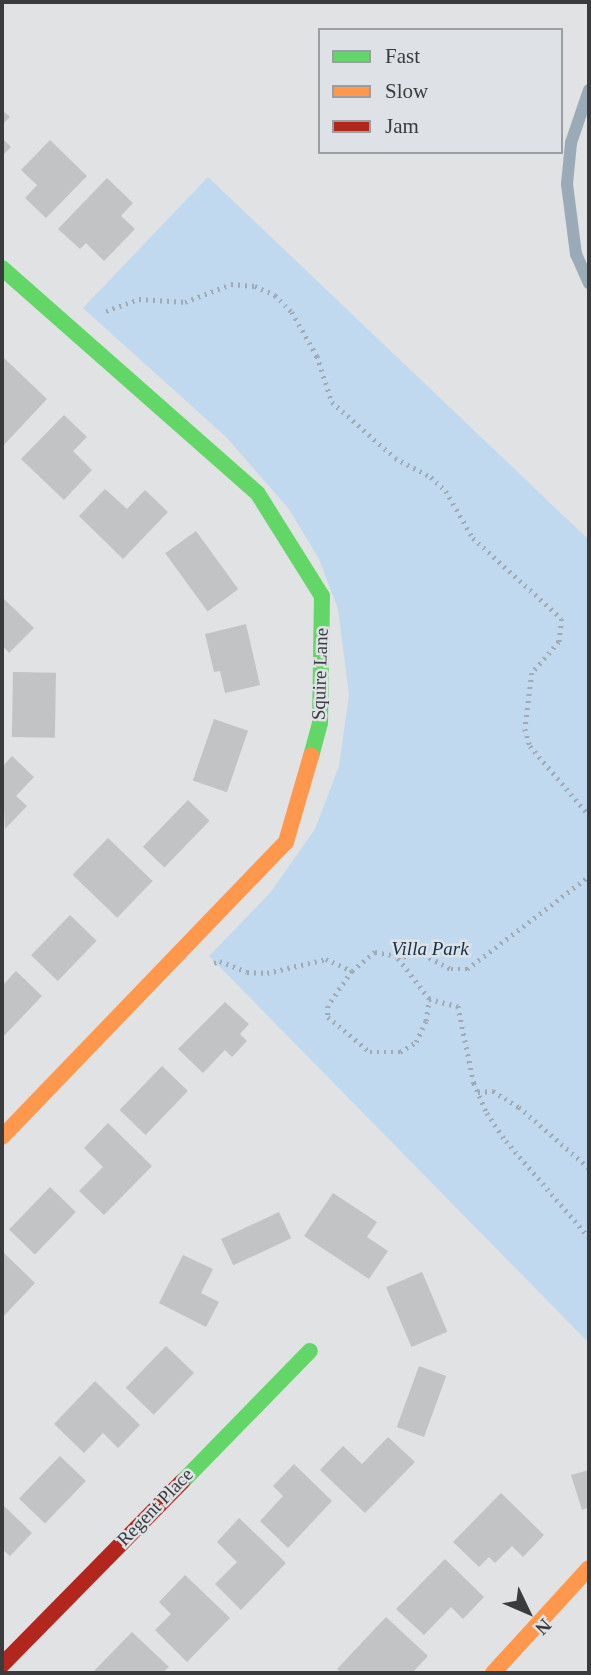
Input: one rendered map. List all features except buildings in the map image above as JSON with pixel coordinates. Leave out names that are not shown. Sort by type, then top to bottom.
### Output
[{"type":"street","name":"Squire Lane","points":[[2,268],[258,494],[322,596],[320,723],[286,842],[2,1137]]},
{"type":"street","name":"Regent Place","points":[[2,1665],[310,1351]]},
{"type":"street","points":[[493,1673],[589,1568]]},
{"type":"lane","points":[[589,90],[571,143],[567,184],[576,254],[589,283]]},
{"type":"path","points":[[106,312],[139,299],[185,302],[231,284],[255,286],[275,295],[292,312],[317,356],[332,402],[395,458],[431,477],[446,491],[473,538],[562,619],[559,642],[532,673],[525,729],[530,746],[589,815]]},
{"type":"path","points":[[429,999],[426,1021],[416,1042],[400,1052],[370,1052],[328,1017],[328,1006],[352,971],[375,951],[395,955],[417,951],[451,969],[467,969],[589,876]]},
{"type":"path","points":[[395,955],[429,999],[458,1006],[478,1092],[506,1141],[589,1237]]},
{"type":"path","points":[[214,963],[267,973],[326,959],[352,971]]},
{"type":"path","points":[[478,1092],[493,1091],[519,1107],[589,1168]]},
{"type":"green space","name":"Villa Park","points":[[208,177],[589,540],[589,1343],[209,956],[270,893],[315,829],[339,766],[349,695],[338,609],[319,559],[289,509],[226,437],[83,308]]},
{"type":"traffic: fast","points":[[2,268],[258,494],[322,596],[320,723],[311,756]]},
{"type":"traffic: fast","points":[[182,1482],[310,1351]]},
{"type":"traffic: slow","points":[[2,1137],[286,842],[311,756]]},
{"type":"traffic: slow","points":[[493,1673],[589,1568]]},
{"type":"traffic: jam","points":[[2,1665],[182,1482]]}]
